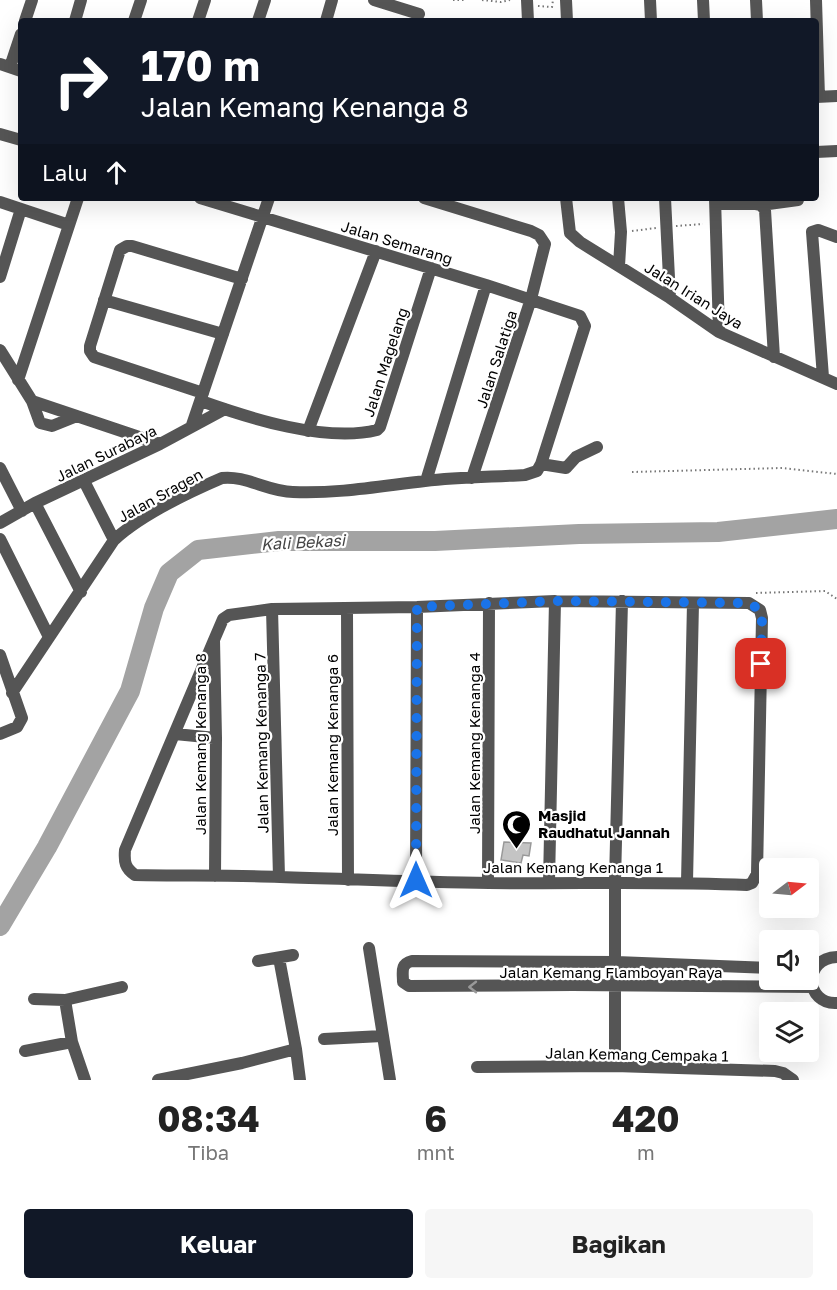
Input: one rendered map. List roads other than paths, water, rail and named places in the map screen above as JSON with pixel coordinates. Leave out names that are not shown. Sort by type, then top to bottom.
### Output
[{"type":"street","points":[[26,18],[32,0]]},
{"type":"street","points":[[76,18],[81,0]]},
{"type":"street","points":[[135,18],[141,0]]},
{"type":"street","points":[[199,18],[205,0]]},
{"type":"street","points":[[259,18],[265,0]]},
{"type":"street","points":[[327,18],[332,0]]},
{"type":"street","points":[[374,0],[419,15]]},
{"type":"street","points":[[566,0],[567,18]]},
{"type":"street","points":[[650,0],[651,18]]},
{"type":"street","points":[[703,0],[704,18]]},
{"type":"street","points":[[756,0],[757,18]]},
{"type":"street","points":[[816,0],[816,18]]},
{"type":"street","points":[[527,3],[528,18]]},
{"type":"street","points":[[10,67],[18,43]]},
{"type":"street","points":[[819,97],[837,96]]},
{"type":"street","points":[[0,134],[18,139]]},
{"type":"street","points":[[819,152],[837,152]]},
{"type":"street","points":[[18,380],[77,201]]},
{"type":"street","name":"Jalan Semarang","points":[[209,201],[531,299],[576,314],[583,319],[585,326],[541,464]]},
{"type":"street","points":[[192,425],[268,201]]},
{"type":"street","name":"Jalan Salatiga","points":[[434,201],[531,231],[542,238],[545,249],[531,299],[472,478]]},
{"type":"street","name":"Jalan Irian Jaya","points":[[566,201],[569,230],[573,237],[719,332],[837,384]]},
{"type":"street","points":[[618,201],[621,232],[619,266]]},
{"type":"street","points":[[665,201],[670,298]]},
{"type":"street","points":[[719,332],[715,201],[761,205],[791,201]]},
{"type":"street","points":[[0,202],[69,225]]},
{"type":"street","points":[[761,205],[765,210],[774,357]]},
{"type":"street","points":[[0,277],[21,209]]},
{"type":"street","points":[[823,377],[812,237],[814,230],[832,234]]},
{"type":"street","points":[[223,334],[104,300],[120,250],[127,246],[242,279]]},
{"type":"street","points":[[308,431],[376,251]]},
{"type":"street","name":"Jalan Magelang","points":[[104,300],[90,346],[94,357],[202,397],[225,409],[308,431],[352,433],[373,431],[380,427],[431,268]]},
{"type":"street","points":[[426,481],[486,285]]},
{"type":"street","points":[[0,350],[32,401],[40,423],[46,426],[57,424],[77,416]]},
{"type":"street","points":[[32,401],[160,444]]},
{"type":"street","name":"Jalan Surabaya","points":[[0,523],[35,503],[160,444],[225,409]]},
{"type":"street","points":[[541,464],[566,468],[576,457],[597,447]]},
{"type":"street","name":"Jalan Sragen","points":[[12,693],[114,540],[128,527],[145,517],[222,478],[229,477],[270,489],[295,492],[378,488],[426,481],[525,475],[537,471],[541,464]]},
{"type":"street","points":[[0,468],[22,511]]},
{"type":"street","points":[[84,481],[114,540]]},
{"type":"street","points":[[35,503],[81,592]]},
{"type":"street","points":[[0,539],[49,637]]},
{"type":"street","points":[[549,882],[555,601]]},
{"type":"street","name":"Jalan Kemang Kenanga 8","points":[[215,876],[214,640],[223,619],[229,615],[272,609],[347,609],[555,601],[749,603]]},
{"type":"street","points":[[615,1066],[615,882],[622,601]]},
{"type":"street","name":"Jalan Kemang Kenanga 4","points":[[488,883],[489,603]]},
{"type":"street","points":[[687,882],[693,603]]},
{"type":"street","name":"Jalan Kemang Kenanga 1","points":[[175,734],[125,850],[124,862],[128,870],[135,875],[488,883],[687,882],[747,885],[752,883],[757,874],[762,618],[760,610],[749,603]]},
{"type":"street","points":[[416,880],[417,607]]},
{"type":"street","name":"Jalan Kemang Kenanga 7","points":[[272,609],[279,877]]},
{"type":"street","name":"Jalan Kemang Kenanga 6","points":[[347,609],[348,880]]},
{"type":"street","points":[[214,640],[175,734],[216,738]]},
{"type":"street","points":[[0,655],[21,715],[21,722],[17,727],[0,734]]},
{"type":"street","points":[[369,948],[390,1080]]},
{"type":"street","points":[[258,961],[293,955]]},
{"type":"street","points":[[819,964],[824,960],[837,957]]},
{"type":"street","points":[[279,958],[300,1080]]},
{"type":"street","name":"Jalan Kemang Flamboyan Raya","points":[[759,968],[616,962],[412,961],[403,966],[403,982],[409,986],[759,986]]},
{"type":"street","points":[[34,999],[65,1000],[122,987]]},
{"type":"street","points":[[814,990],[824,1001],[837,1003]]},
{"type":"street","points":[[65,1000],[72,1042],[85,1080]]},
{"type":"street","points":[[324,1039],[382,1036]]},
{"type":"street","points":[[25,1051],[72,1042]]},
{"type":"street","points":[[158,1080],[242,1063],[296,1049]]},
{"type":"street","name":"Jalan Kemang Cempaka 1","points":[[477,1067],[528,1074],[615,1066],[660,1074],[722,1075],[775,1071],[783,1073],[791,1080]]},
{"type":"street","points":[[594,1067],[594,1080]]},
{"type":"waterway","name":"Kali Bekasi","points":[[0,926],[47,847],[130,691],[154,608],[169,573],[198,550],[279,541],[435,541],[579,534],[718,532],[837,519]]},
{"type":"place","name":"Masjid Raudhatul Jannah","points":[[517,850]]}]
